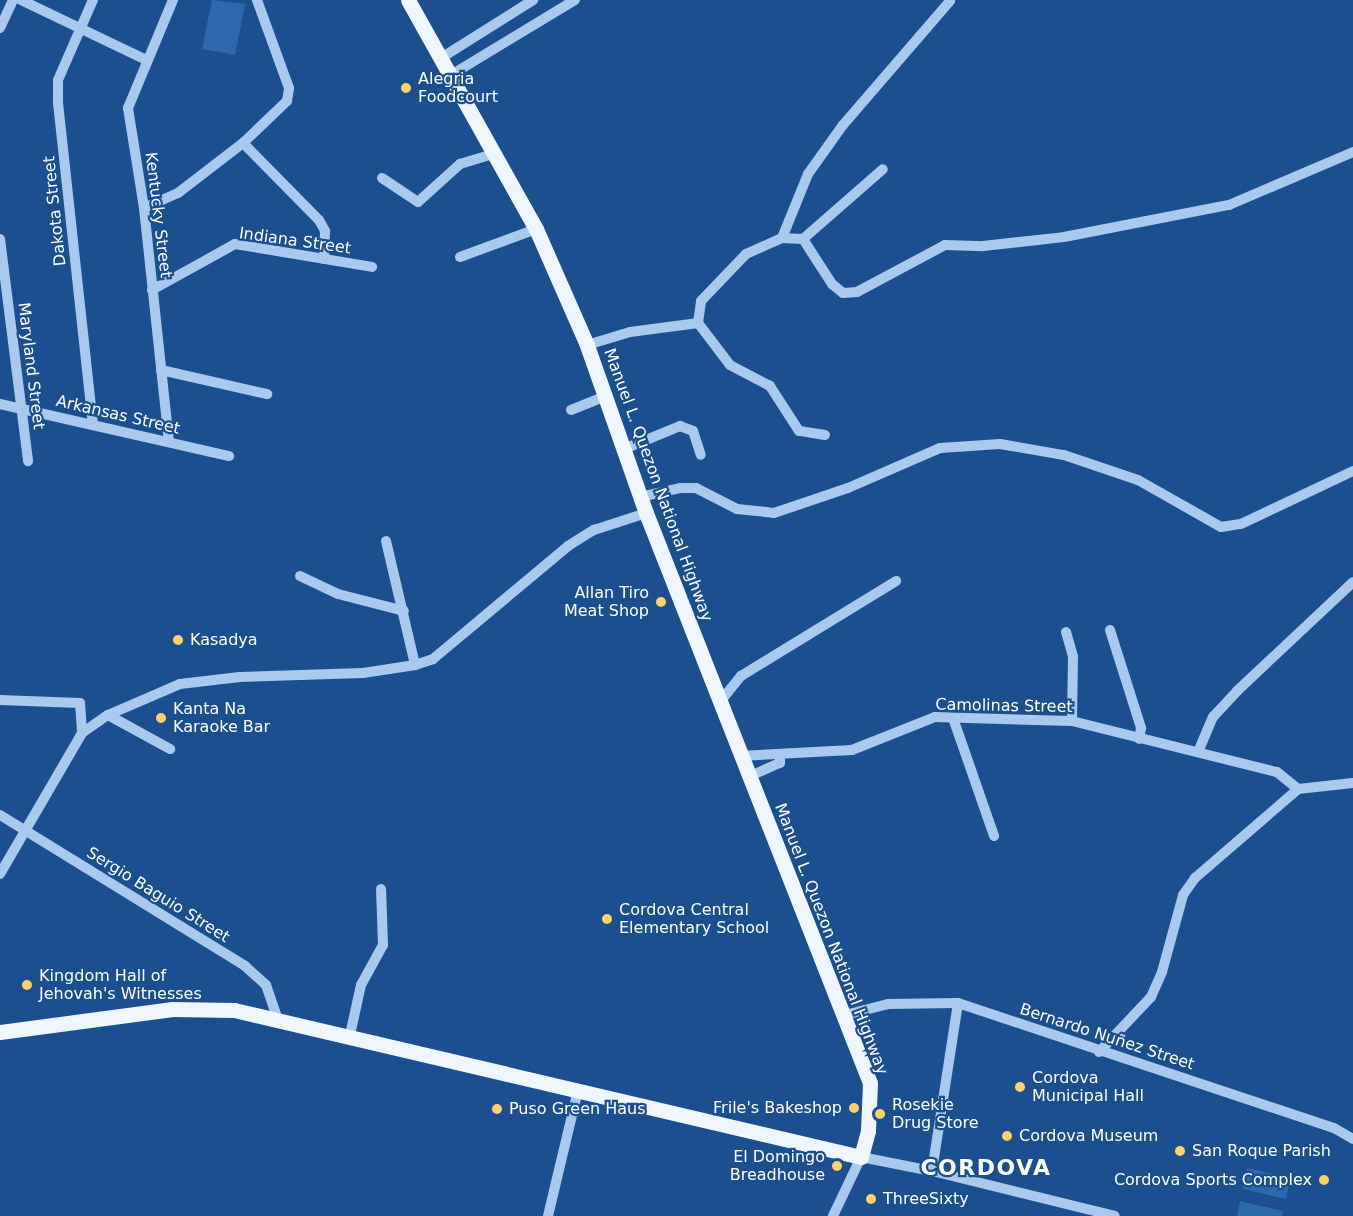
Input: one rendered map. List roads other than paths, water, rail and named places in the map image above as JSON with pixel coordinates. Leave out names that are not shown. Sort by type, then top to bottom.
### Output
[{"type":"main road","name":"Manuel L. Quezon National Highway","points":[[408,0],[536,229],[587,345],[640,497],[719,704],[845,1014],[870,1083],[867,1131],[861,1157]]},
{"type":"main road","points":[[0,1032],[172,1009],[234,1010],[350,1035],[861,1157]]},
{"type":"street","points":[[0,28],[14,0]]},
{"type":"street","points":[[21,0],[146,60]]},
{"type":"street","name":"Dakota Street","points":[[93,0],[58,80],[58,102],[93,425]]},
{"type":"street","name":"Kentucky Street","points":[[169,442],[144,208],[128,108],[146,60],[173,0]]},
{"type":"street","points":[[144,208],[178,193],[243,142],[287,101],[290,94],[257,0]]},
{"type":"street","points":[[441,58],[532,0]]},
{"type":"street","points":[[451,75],[575,0]]},
{"type":"street","points":[[782,238],[808,174],[843,125],[951,1]]},
{"type":"street","points":[[243,142],[319,220],[325,231],[324,259]]},
{"type":"street","points":[[803,239],[832,284],[843,293],[857,292],[945,245],[983,246],[1064,237],[1229,205],[1353,152]]},
{"type":"street","points":[[382,178],[418,202],[460,164],[495,153]]},
{"type":"street","points":[[825,435],[799,431],[770,386],[730,365],[698,323],[701,301],[711,287],[746,254],[782,238],[803,239],[883,169]]},
{"type":"street","points":[[460,257],[536,229]]},
{"type":"street","name":"Maryland Street","points":[[0,239],[28,462]]},
{"type":"street","name":"Indiana Street","points":[[153,290],[235,244],[372,267]]},
{"type":"street","points":[[587,345],[630,332],[698,323]]},
{"type":"street","points":[[161,370],[267,394]]},
{"type":"street","points":[[571,410],[606,396]]},
{"type":"street","name":"Arkansas Street","points":[[0,404],[229,456]]},
{"type":"street","points":[[624,449],[680,426],[693,431],[701,455]]},
{"type":"street","points":[[640,497],[681,488],[696,488],[736,509],[774,513],[848,488],[940,448],[1000,444],[1064,454],[1138,480],[1221,527],[1241,524],[1353,471]]},
{"type":"street","points":[[0,874],[82,733],[108,715],[180,684],[240,677],[363,673],[415,665],[448,649],[568,546],[594,530],[646,513]]},
{"type":"street","points":[[386,541],[415,665]]},
{"type":"street","points":[[300,576],[338,594],[404,611]]},
{"type":"street","points":[[719,704],[741,676],[896,580]]},
{"type":"street","points":[[1198,752],[1213,717],[1237,691],[1353,582]]},
{"type":"street","points":[[1110,630],[1141,728],[1139,739]]},
{"type":"street","points":[[1066,632],[1073,657],[1072,721]]},
{"type":"street","points":[[0,700],[80,703],[82,733]]},
{"type":"street","points":[[108,715],[170,750]]},
{"type":"street","points":[[953,718],[994,836]]},
{"type":"street","name":"Camolinas Street","points":[[740,756],[852,750],[918,722],[953,718],[1072,721],[1276,772],[1298,789]]},
{"type":"street","points":[[748,777],[780,763],[780,754]]},
{"type":"street","points":[[1099,1052],[1150,997],[1162,972],[1183,895],[1196,878],[1298,789],[1353,783]]},
{"type":"street","name":"Sergio Baguio Street","points":[[0,815],[245,966],[266,985],[278,1019]]},
{"type":"street","points":[[350,1035],[361,985],[380,956],[383,945],[381,889]]},
{"type":"street","points":[[932,1170],[958,1003]]},
{"type":"street","name":"Bernardo Nuñez Street","points":[[845,1014],[888,1004],[958,1003],[1099,1052],[1334,1128],[1353,1139]]},
{"type":"street","points":[[548,1216],[578,1090]]},
{"type":"street","points":[[832,1216],[861,1157],[932,1170],[1115,1216]]},
{"type":"place","name":"Alegria Foodcourt","points":[[406,88]]},
{"type":"place","name":"Allan Tiro Meat Shop","points":[[661,602]]},
{"type":"place","name":"Kasadya","points":[[178,640]]},
{"type":"place","name":"Kanta Na Karaoke Bar","points":[[161,718]]},
{"type":"place","name":"Cordova Central Elementary School","points":[[607,919]]},
{"type":"place","name":"Kingdom Hall of Jehovah's Witnesses","points":[[27,985]]},
{"type":"place","name":"Cordova Municipal Hall","points":[[1020,1087]]},
{"type":"place","name":"Frile's Bakeshop","points":[[854,1108]]},
{"type":"place","name":"Puso Green Haus","points":[[497,1109]]},
{"type":"place","name":"Rosekie Drug Store","points":[[880,1114]]},
{"type":"place","name":"Cordova Museum","points":[[1007,1136]]},
{"type":"place","name":"San Roque Parish","points":[[1180,1151]]},
{"type":"place","name":"El Domingo Breadhouse","points":[[837,1166]]},
{"type":"place","name":"Cordova Sports Complex","points":[[1324,1180]]},
{"type":"place","name":"ThreeSixty","points":[[871,1199]]},
{"type":"district","name":"CORDOVA","points":[[986,1168]]}]
